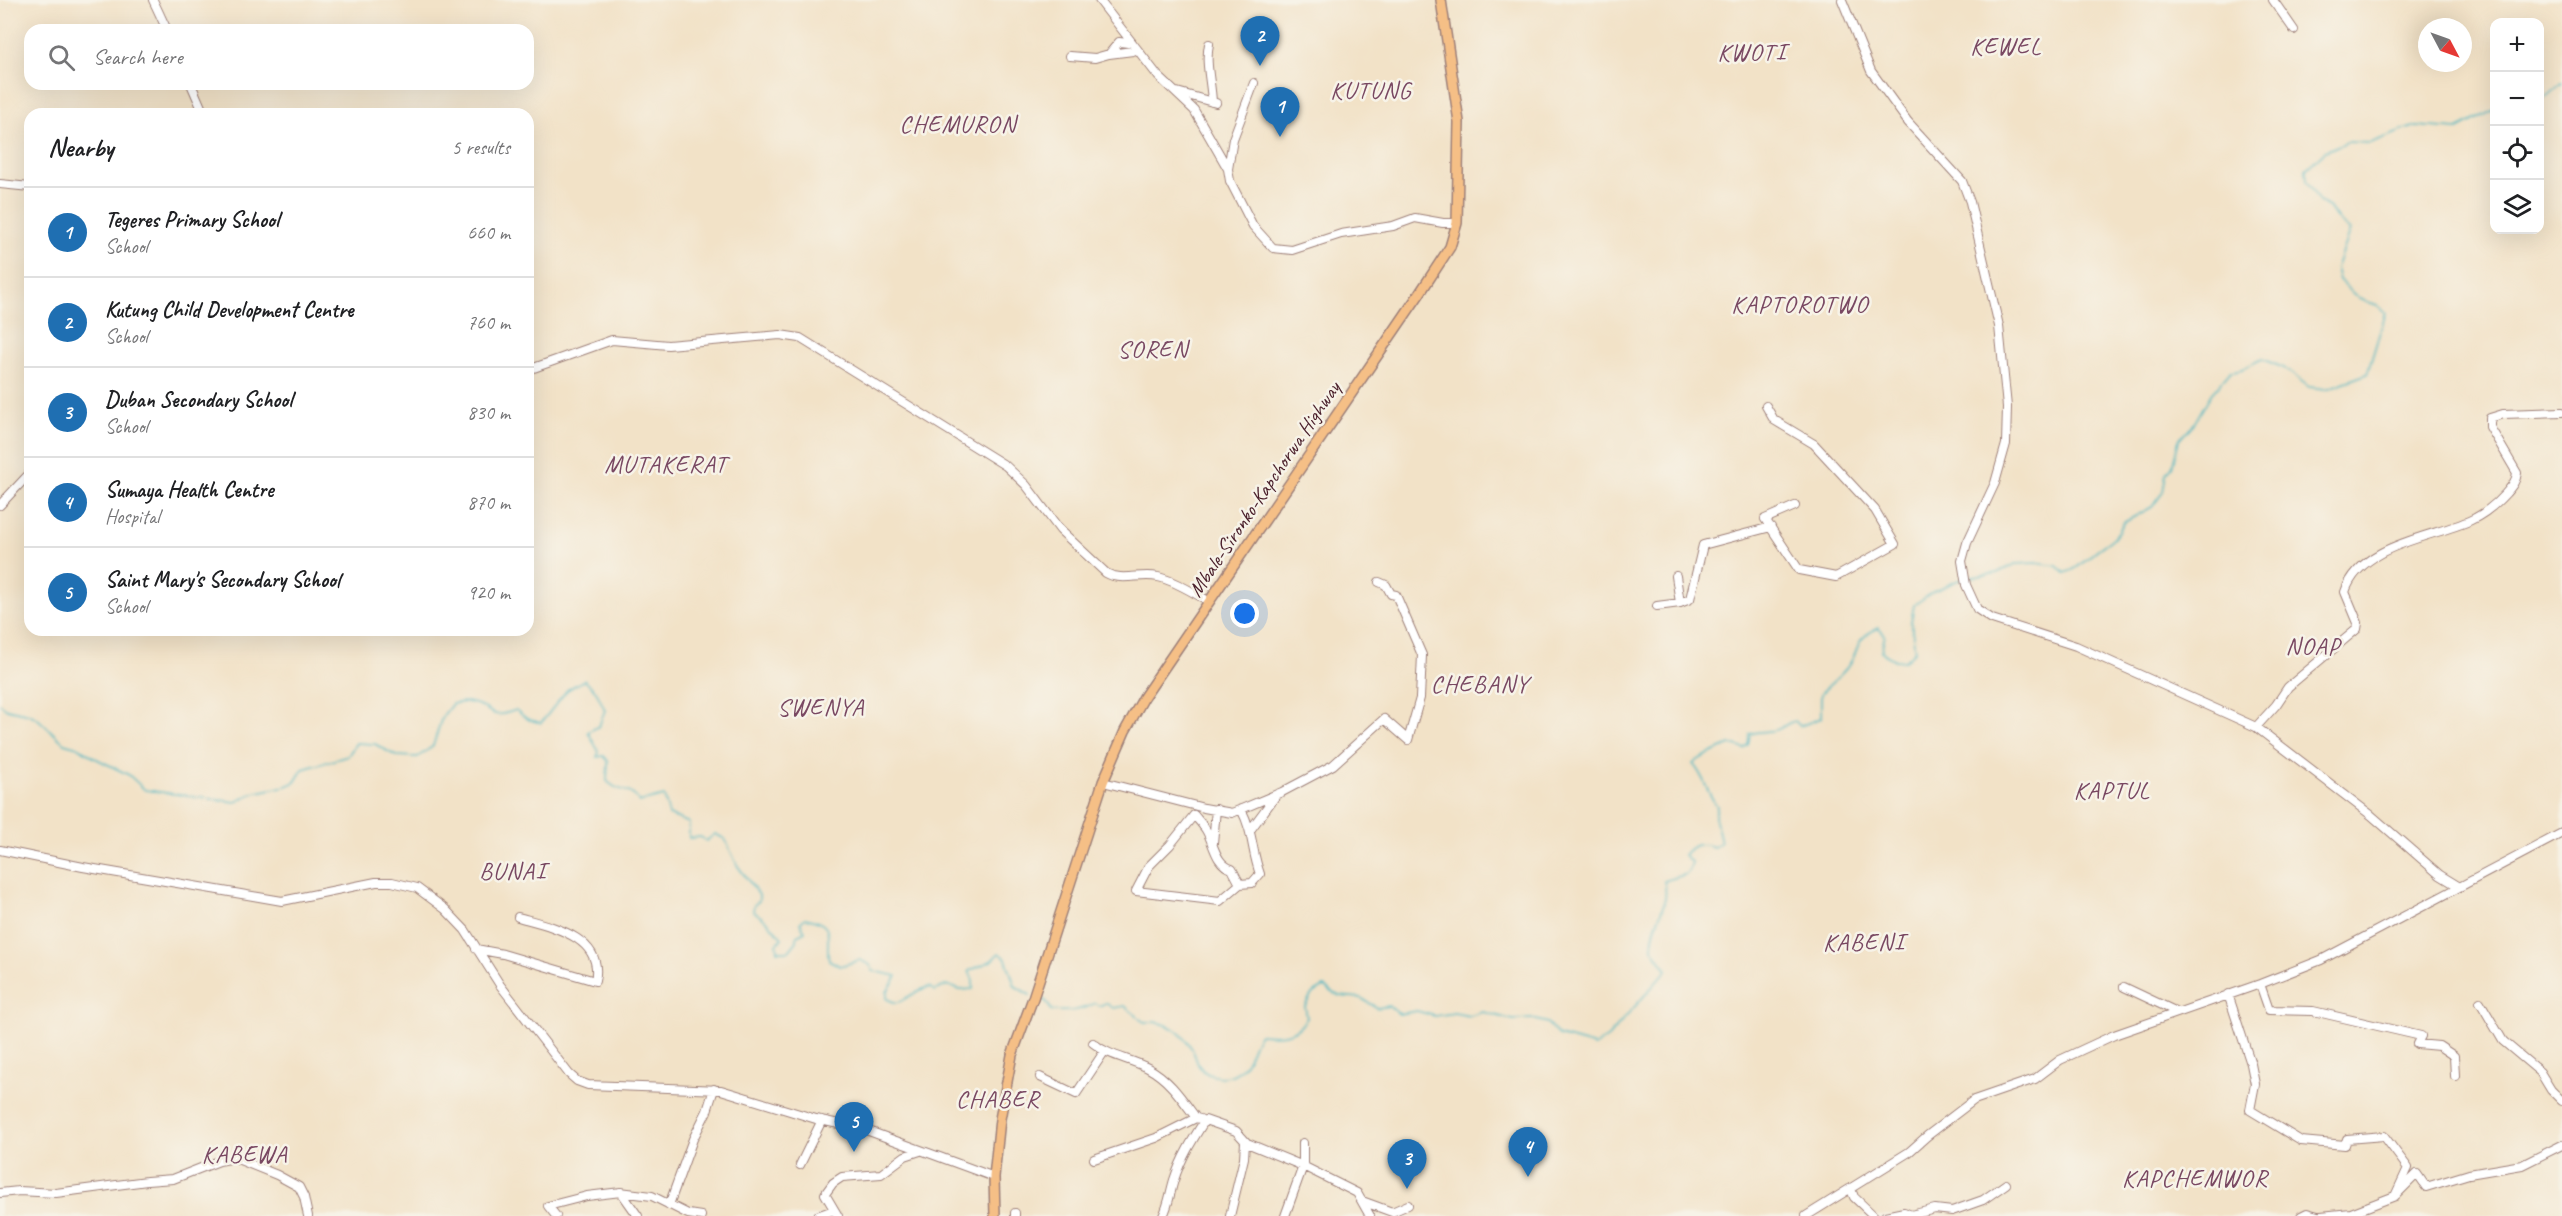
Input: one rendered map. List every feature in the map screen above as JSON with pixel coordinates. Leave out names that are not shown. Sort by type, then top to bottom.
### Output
[{"type":"main road","name":"Mbale-Sironko-Kapchorwa Highway","points":[[995,1216],[994,1177],[1006,1083],[1012,1055],[1034,995],[1103,782],[1125,731],[1144,697],[1450,247],[1457,223],[1458,101],[1441,0]]},
{"type":"street","points":[[153,0],[164,24]]},
{"type":"street","points":[[1099,0],[1158,76],[1176,92],[1214,102],[1210,72],[1205,61],[1209,44]]},
{"type":"street","points":[[1842,0],[1870,71],[1908,122],[1962,181],[1970,202],[1999,326],[2007,407],[2006,444],[1995,483],[1967,543],[1961,567],[1972,601],[1983,614],[2076,646],[2256,727],[2371,815],[2440,875],[2458,886]]},
{"type":"street","points":[[2273,0],[2294,30]]},
{"type":"street","points":[[1109,13],[1133,51],[1194,110],[1228,169]]},
{"type":"street","points":[[1108,54],[1119,42],[1128,43]]},
{"type":"street","points":[[1070,56],[1095,58],[1133,51]]},
{"type":"street","points":[[1254,83],[1233,140],[1228,169],[1230,181],[1253,226],[1264,240],[1278,250],[1292,250],[1341,234],[1393,226],[1415,218],[1443,224],[1457,223]]},
{"type":"street","points":[[193,90],[200,108]]},
{"type":"street","points":[[0,184],[24,186]]},
{"type":"street","points":[[534,368],[612,340],[668,345],[780,335],[800,338],[1006,466],[1026,485],[1060,530],[1106,573],[1115,577],[1157,577],[1209,601]]},
{"type":"street","points":[[1766,406],[1774,420],[1814,444],[1875,510],[1895,544],[1836,577],[1799,570],[1765,519],[1795,506]]},
{"type":"street","points":[[2256,727],[2289,687],[2357,629],[2358,623],[2345,592],[2360,569],[2397,544],[2475,518],[2491,507],[2511,487],[2517,473],[2490,427],[2490,417],[2503,414],[2562,412]]},
{"type":"street","points":[[0,505],[24,479]]},
{"type":"street","points":[[1657,606],[1680,603],[1690,599],[1703,545],[1771,527]]},
{"type":"street","points":[[1676,576],[1680,603]]},
{"type":"street","points":[[1103,782],[1232,813],[1277,794],[1333,765],[1384,719],[1408,740],[1420,698],[1422,655],[1396,595],[1391,594],[1386,585],[1379,582]]},
{"type":"street","points":[[1251,829],[1277,794]]},
{"type":"street","points":[[1213,843],[1194,815],[1170,845],[1149,866],[1136,891],[1220,901],[1240,884],[1252,883],[1260,874],[1252,852],[1254,840],[1251,829],[1241,809]]},
{"type":"street","points":[[1216,810],[1213,843],[1215,853],[1226,867],[1232,869],[1240,884]]},
{"type":"street","points":[[1806,1216],[1909,1152],[1974,1100],[2035,1079],[2060,1060],[2114,1035],[2260,984],[2340,951],[2458,886],[2562,833]]},
{"type":"street","points":[[0,850],[83,867],[282,901],[376,882],[405,883],[428,895],[465,930],[526,1019],[568,1074],[578,1081],[588,1085],[714,1089],[822,1120],[866,1130],[994,1177]]},
{"type":"street","points":[[476,949],[503,954],[595,981],[596,963],[582,942],[563,930],[518,917]]},
{"type":"street","points":[[2260,984],[2269,1010],[2313,1011],[2421,1036],[2417,1044],[2439,1046],[2454,1056],[2455,1076]]},
{"type":"street","points":[[2124,987],[2177,1012]]},
{"type":"street","points":[[2228,994],[2251,1064],[2254,1084],[2250,1110],[2301,1141],[2345,1145],[2348,1139],[2384,1136],[2408,1168],[2395,1196]]},
{"type":"street","points":[[2480,1002],[2504,1041],[2540,1072],[2551,1090],[2562,1101]]},
{"type":"street","points":[[1093,1043],[1104,1052],[1148,1068],[1171,1084],[1196,1118]]},
{"type":"street","points":[[1040,1077],[1076,1094],[1104,1052]]},
{"type":"street","points":[[669,1205],[689,1148],[707,1111],[714,1089]]},
{"type":"street","points":[[1094,1160],[1156,1138],[1196,1118],[1236,1131],[1245,1142],[1303,1166],[1357,1193],[1370,1216]]},
{"type":"street","points":[[800,1165],[822,1120]]},
{"type":"street","points":[[1163,1216],[1170,1202],[1174,1180],[1187,1148],[1205,1120]]},
{"type":"street","points":[[1230,1216],[1244,1158],[1245,1142]]},
{"type":"street","points":[[1285,1216],[1303,1166],[1303,1143]]},
{"type":"street","points":[[2301,1216],[2307,1213],[2319,1216],[2351,1213],[2395,1196],[2417,1174],[2426,1187],[2469,1174],[2522,1165],[2562,1145]]},
{"type":"street","points":[[817,1216],[836,1213],[825,1194],[833,1183],[842,1177],[881,1174],[905,1156],[920,1151]]},
{"type":"street","points":[[0,1193],[19,1191],[56,1193],[173,1179],[219,1161],[235,1158],[277,1175],[299,1187],[308,1216]]},
{"type":"street","points":[[1885,1216],[1904,1212],[1911,1215],[1935,1209],[1952,1211],[1983,1200],[2006,1184]]},
{"type":"street","points":[[1851,1189],[1854,1197],[1874,1216]]},
{"type":"street","points":[[617,1191],[638,1216]]},
{"type":"street","points":[[556,1216],[548,1206],[617,1191],[652,1196],[688,1215],[701,1216]]},
{"type":"street","points":[[1362,1202],[1390,1214],[1408,1205]]},
{"type":"waterway","points":[[2544,97],[2562,83]]},
{"type":"waterway","points":[[1967,578],[1997,573],[2015,564],[2036,563],[2057,566],[2065,573],[2073,570],[2113,538],[2123,523],[2152,507],[2163,492],[2166,473],[2172,467],[2179,440],[2195,422],[2211,394],[2231,371],[2244,368],[2262,359],[2284,368],[2309,387],[2326,389],[2367,374],[2386,312],[2377,305],[2359,299],[2339,280],[2336,268],[2350,230],[2338,220],[2329,207],[2319,202],[2307,181],[2306,169],[2325,151],[2347,142],[2370,143],[2416,126],[2458,129],[2490,112]]},
{"type":"waterway","points":[[1037,997],[1046,1001],[1052,1011],[1085,1008],[1095,1003],[1099,1006],[1106,1003],[1113,1008],[1125,1006],[1144,1022],[1166,1025],[1178,1032],[1188,1042],[1199,1066],[1208,1074],[1219,1077],[1225,1077],[1240,1070],[1260,1034],[1287,1034],[1303,1024],[1307,1018],[1305,1006],[1312,994],[1324,987],[1339,996],[1361,998],[1377,1008],[1389,1006],[1399,1014],[1417,1011],[1435,1016],[1454,1013],[1470,1016],[1483,1012],[1513,1020],[1533,1019],[1547,1023],[1559,1036],[1595,1046],[1608,1037],[1667,970],[1652,948],[1655,929],[1665,898],[1664,881],[1687,874],[1692,863],[1684,855],[1691,848],[1701,844],[1714,847],[1721,842],[1715,817],[1717,806],[1693,764],[1730,744],[1744,749],[1748,745],[1750,734],[1776,730],[1795,721],[1800,726],[1821,718],[1821,693],[1849,665],[1861,640],[1878,628],[1885,635],[1881,652],[1895,660],[1905,661],[1915,651],[1911,622],[1914,605],[1934,591],[1963,578]]},
{"type":"waterway","points":[[0,704],[7,709],[29,714],[38,719],[64,743],[78,747],[129,775],[145,790],[236,802],[253,793],[295,782],[303,769],[348,756],[356,743],[375,744],[396,756],[418,757],[433,746],[442,717],[452,704],[470,702],[495,714],[516,710],[527,719],[541,723],[567,690],[584,680],[596,691],[605,710],[599,726],[588,732],[599,752],[597,757],[604,756],[608,761],[607,781],[631,793],[640,802],[664,796],[669,815],[689,823],[689,838],[701,837],[706,841],[715,834],[725,839],[737,865],[759,895],[759,901],[754,905],[753,911],[767,921],[782,938],[777,944],[778,951],[789,951],[797,941],[797,935],[805,931],[800,923],[805,918],[816,921],[826,928],[829,960],[840,966],[860,960],[870,965],[873,971],[897,976],[887,992],[887,999],[896,1003],[929,987],[935,991],[947,985],[960,990],[973,989],[973,980],[969,971],[991,961],[999,953],[1006,959],[1015,986],[1030,995]]},
{"type":"place","name":"Kutung Child Development Centre","points":[[1260,66]]},
{"type":"place","name":"Tegeres Primary School","points":[[1280,137]]},
{"type":"place","name":"Saint Mary's Secondary School","points":[[854,1152]]},
{"type":"place","name":"Sumaya Health Centre","points":[[1528,1177]]},
{"type":"place","name":"Duban Secondary School","points":[[1407,1189]]},
{"type":"district","name":"KEWEL","points":[[2006,46]]},
{"type":"district","name":"KWOTI","points":[[1752,52]]},
{"type":"district","name":"KUTUNG","points":[[1371,90]]},
{"type":"district","name":"CHEMURON","points":[[958,124]]},
{"type":"district","name":"KAPTOROTWO","points":[[1800,304]]},
{"type":"district","name":"SOREN","points":[[1153,349]]},
{"type":"district","name":"MUTAKERAT","points":[[666,464]]},
{"type":"district","name":"NOAP","points":[[2313,646]]},
{"type":"district","name":"CHEBANY","points":[[1480,684]]},
{"type":"district","name":"SWENYA","points":[[821,707]]},
{"type":"district","name":"KAPTUL","points":[[2112,790]]},
{"type":"district","name":"BUNAI","points":[[513,871]]},
{"type":"district","name":"KABENI","points":[[1864,942]]},
{"type":"district","name":"CHABER","points":[[998,1099]]},
{"type":"district","name":"KABEWA","points":[[245,1154]]},
{"type":"district","name":"KAPCHEMWOR","points":[[2195,1178]]}]
